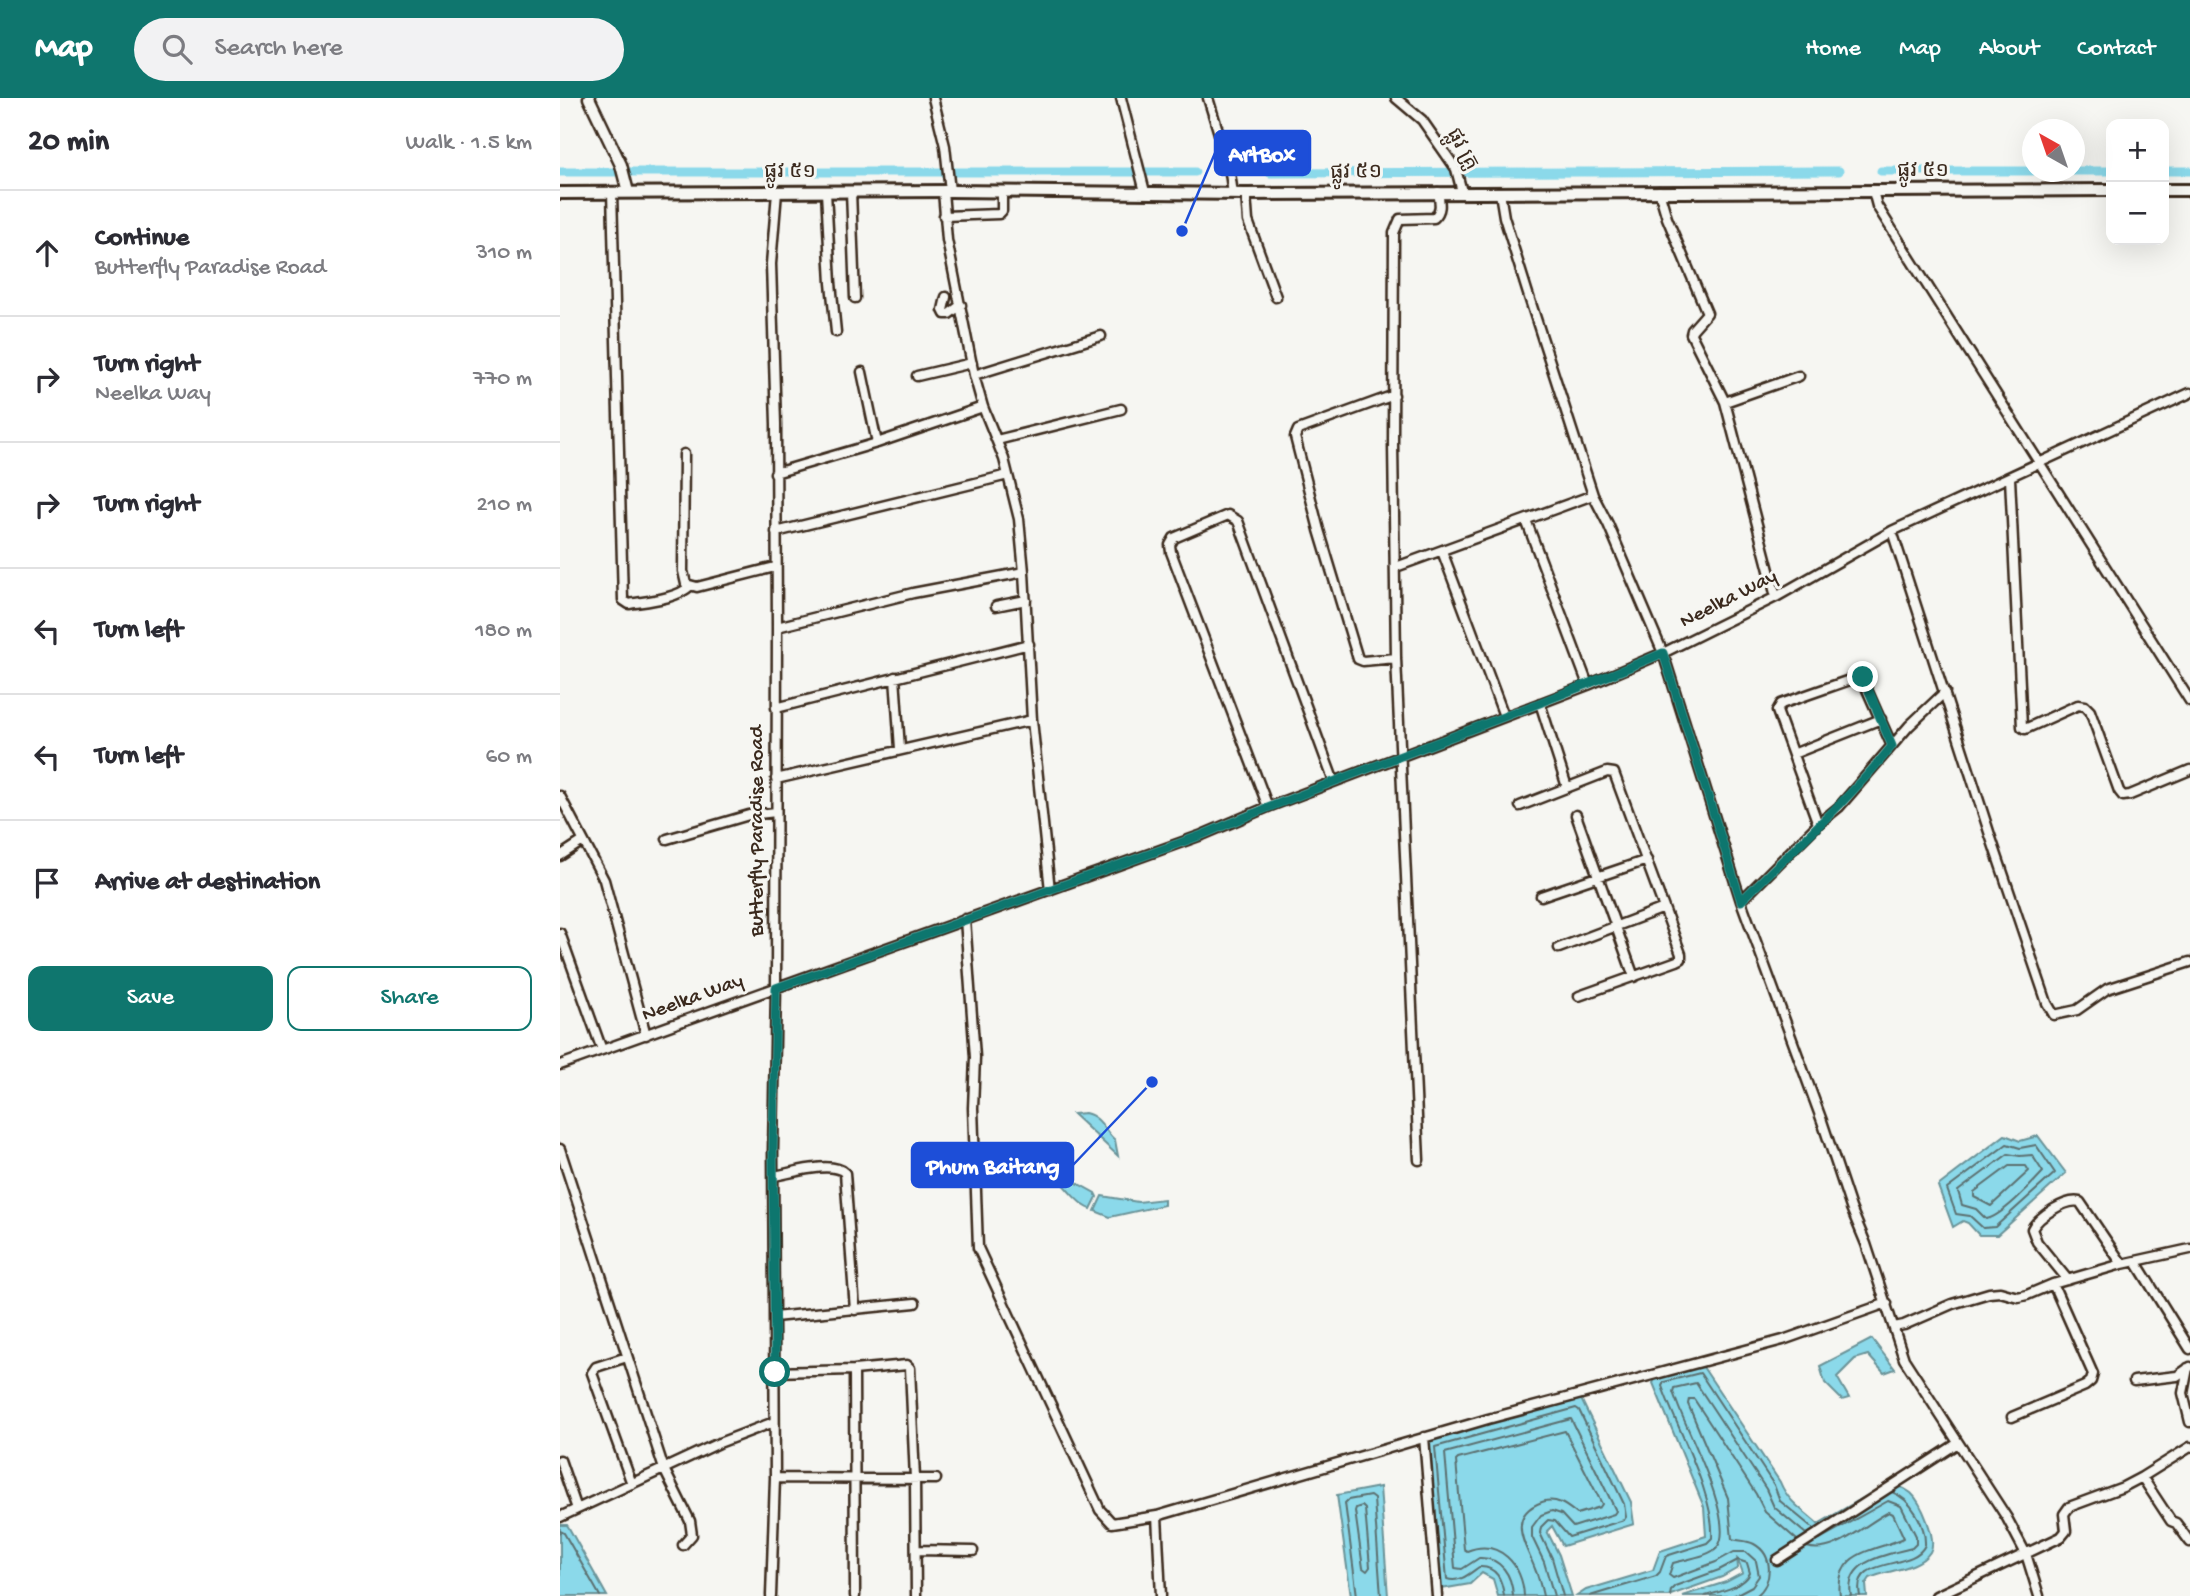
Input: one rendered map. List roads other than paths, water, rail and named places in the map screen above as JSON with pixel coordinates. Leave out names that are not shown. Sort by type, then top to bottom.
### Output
[{"type":"main road","name":"ផ្លូវ ៥១","points":[[560,193],[628,192],[777,197],[826,191],[852,200],[1002,200],[1144,188],[1233,194],[1246,199],[1438,192],[1461,188],[1500,193],[2106,190]]},
{"type":"main road","points":[[2169,190],[2190,190]]},
{"type":"street","points":[[589,98],[621,165],[628,192]]},
{"type":"street","points":[[933,98],[948,166],[945,198],[974,375],[1008,475],[1019,519],[1032,720],[1050,890]]},
{"type":"street","points":[[1121,98],[1144,188]]},
{"type":"street","points":[[1208,98],[1229,166],[1233,194]]},
{"type":"street","name":"ផ្លូវ គ្រូ","points":[[1396,98],[1422,120],[1456,169],[1461,188]]},
{"type":"street","points":[[826,191],[836,332]]},
{"type":"street","points":[[1659,191],[1667,218],[1707,313],[1692,330],[1692,338],[1725,402],[1776,597]]},
{"type":"street","points":[[1873,191],[1877,206],[2190,701]]},
{"type":"street","points":[[611,192],[623,600],[629,604],[645,602],[684,592],[690,586],[775,567]]},
{"type":"street","points":[[1419,1160],[1396,658],[1394,233],[1400,219],[1434,218],[1439,213],[1438,192]]},
{"type":"street","points":[[1500,193],[1504,217],[1593,495],[1663,653],[1741,901],[1887,1303],[1897,1345],[2007,1518],[2026,1553],[2039,1596]]},
{"type":"street","name":"Butterfly Paradise Road","points":[[771,1596],[775,1478],[777,627],[776,424],[771,264],[777,197]]},
{"type":"street","points":[[945,198],[995,215],[1000,213],[1002,200]]},
{"type":"street","points":[[1246,199],[1246,213],[1276,297]]},
{"type":"street","points":[[852,200],[855,298]]},
{"type":"street","points":[[946,297],[943,310],[946,314],[961,305]]},
{"type":"street","points":[[974,375],[1101,337]]},
{"type":"street","points":[[917,376],[972,363]]},
{"type":"street","points":[[862,372],[877,443]]},
{"type":"street","points":[[1725,402],[1735,396],[1799,376]]},
{"type":"street","points":[[2188,394],[2190,404]]},
{"type":"street","name":"Neelka Way","points":[[560,1065],[1202,835],[1268,807],[1588,685],[1663,653],[1776,597],[1892,531],[2188,394]]},
{"type":"street","points":[[1394,395],[1298,430],[1295,437],[1319,530],[1358,659],[1363,661],[1396,658]]},
{"type":"street","points":[[775,473],[877,443],[983,407]]},
{"type":"street","points":[[997,440],[1121,409]]},
{"type":"street","points":[[684,454],[683,571],[686,584],[690,586]]},
{"type":"street","points":[[776,532],[1008,475]]},
{"type":"street","points":[[2010,478],[2022,727],[2025,729],[2078,705],[2085,706],[2090,711],[2123,796],[2190,770]]},
{"type":"street","points":[[1396,567],[1593,495]]},
{"type":"street","points":[[1268,807],[1170,545],[1174,538],[1228,515],[1238,521],[1334,782]]},
{"type":"street","points":[[1526,520],[1588,685]]},
{"type":"street","points":[[1892,531],[1990,835],[2047,1003],[2054,1015],[2077,1010],[2108,989],[2190,962]]},
{"type":"street","points":[[1442,551],[1504,716]]},
{"type":"street","points":[[777,627],[913,593],[1024,572]]},
{"type":"street","points":[[996,606],[1026,600]]},
{"type":"street","points":[[776,708],[1029,644]]},
{"type":"street","points":[[1818,824],[1777,711],[1781,704],[1861,676],[1892,746]]},
{"type":"street","points":[[895,677],[900,749]]},
{"type":"street","points":[[1741,901],[1859,787],[1909,726],[1945,692]]},
{"type":"street","points":[[1539,704],[1567,787]]},
{"type":"street","points":[[1793,754],[1881,719]]},
{"type":"street","points":[[776,779],[1032,720]]},
{"type":"street","points":[[1520,806],[1606,772],[1614,773],[1681,958],[1580,996]]},
{"type":"street","points":[[560,796],[604,880],[646,1035]]},
{"type":"street","points":[[667,839],[749,815],[776,812]]},
{"type":"street","points":[[1576,815],[1634,977]]},
{"type":"street","points":[[560,856],[583,841]]},
{"type":"street","points":[[1541,896],[1647,860]]},
{"type":"street","points":[[1559,948],[1664,908]]},
{"type":"street","points":[[965,919],[975,1056],[974,1147],[976,1240],[979,1253],[1104,1516],[1112,1523],[1157,1516],[1424,1437],[1783,1340],[1887,1303]]},
{"type":"street","points":[[560,933],[563,949],[602,1050]]},
{"type":"street","points":[[560,1149],[664,1469],[693,1530],[683,1545]]},
{"type":"street","points":[[774,1176],[830,1166],[840,1168],[845,1173],[855,1310]]},
{"type":"street","points":[[2068,1280],[2037,1242],[2032,1229],[2038,1221],[2070,1201],[2080,1202],[2122,1264]]},
{"type":"street","points":[[1894,1326],[1904,1325],[1952,1304],[1989,1293],[2000,1292],[2018,1297],[2122,1264],[2190,1249]]},
{"type":"street","points":[[2136,1262],[2190,1349]]},
{"type":"street","points":[[2012,1417],[2091,1381],[2092,1374],[2053,1284]]},
{"type":"street","points":[[774,1317],[915,1303]]},
{"type":"street","points":[[627,1357],[596,1367],[592,1373],[632,1484]]},
{"type":"street","points":[[2134,1381],[2177,1376],[2189,1367]]},
{"type":"street","points":[[2189,1367],[2183,1393],[2190,1422]]},
{"type":"street","points":[[775,1372],[910,1368],[916,1596]]},
{"type":"street","points":[[854,1370],[855,1596]]},
{"type":"street","points":[[560,1517],[719,1443],[774,1422]]},
{"type":"street","points":[[1424,1437],[1437,1596]]},
{"type":"street","points":[[1777,1560],[1958,1443]]},
{"type":"street","points":[[1936,1596],[2061,1536],[2066,1531],[2064,1514],[2069,1507],[2123,1487],[2190,1447]]},
{"type":"street","points":[[560,1460],[577,1510]]},
{"type":"street","points":[[2142,1477],[2171,1521],[2176,1523],[2190,1542]]},
{"type":"street","points":[[775,1478],[936,1479]]},
{"type":"street","points":[[1157,1516],[1161,1596]]},
{"type":"street","points":[[916,1550],[973,1551]]},
{"type":"water","points":[[1085,1113],[1099,1121],[1115,1140],[1118,1156],[1073,1114]]},
{"type":"water","points":[[2005,1135],[2020,1141],[2038,1136],[2066,1173],[1997,1235],[1979,1235],[1963,1221],[1953,1227],[1938,1186]]},
{"type":"water","points":[[1047,1160],[1095,1193],[1097,1197],[1091,1209],[1068,1190],[1046,1165]]},
{"type":"water","points":[[1102,1196],[1138,1202],[1164,1199],[1164,1205],[1110,1217],[1095,1211]]},
{"type":"water","points":[[1872,1339],[1895,1369],[1884,1373],[1868,1355],[1855,1359],[1837,1377],[1849,1398],[1842,1400],[1825,1383],[1820,1366]]},
{"type":"water","points":[[1701,1364],[1796,1505],[1818,1524],[1885,1485],[1898,1486],[1911,1493],[1924,1512],[1932,1539],[1930,1552],[1925,1558],[1911,1566],[1870,1578],[1866,1584],[1867,1596],[1682,1596],[1726,1582],[1743,1573],[1737,1557],[1738,1568],[1722,1577],[1668,1596],[1577,1596],[1586,1590],[1653,1570],[1660,1551],[1706,1536],[1704,1507],[1653,1383],[1657,1376]]},
{"type":"water","points":[[1581,1399],[1631,1502],[1634,1524],[1563,1546],[1552,1526],[1547,1531],[1559,1555],[1572,1596],[1498,1596],[1493,1579],[1482,1573],[1470,1584],[1441,1589],[1427,1440]]},
{"type":"water","points":[[1380,1487],[1388,1596],[1351,1596],[1337,1495]]},
{"type":"water","points":[[560,1525],[567,1525],[569,1528],[607,1596],[560,1596]]},
{"type":"waterway","points":[[1270,173],[1839,171]]},
{"type":"waterway","points":[[1881,171],[2022,171]]},
{"type":"waterway","points":[[2085,171],[2106,171]]},
{"type":"waterway","points":[[2169,171],[2190,171]]},
{"type":"waterway","points":[[560,172],[1195,172]]},
{"type":"place","name":"ArtBox","points":[[1182,231]]},
{"type":"place","name":"Phum Baitang","points":[[1152,1082]]}]
